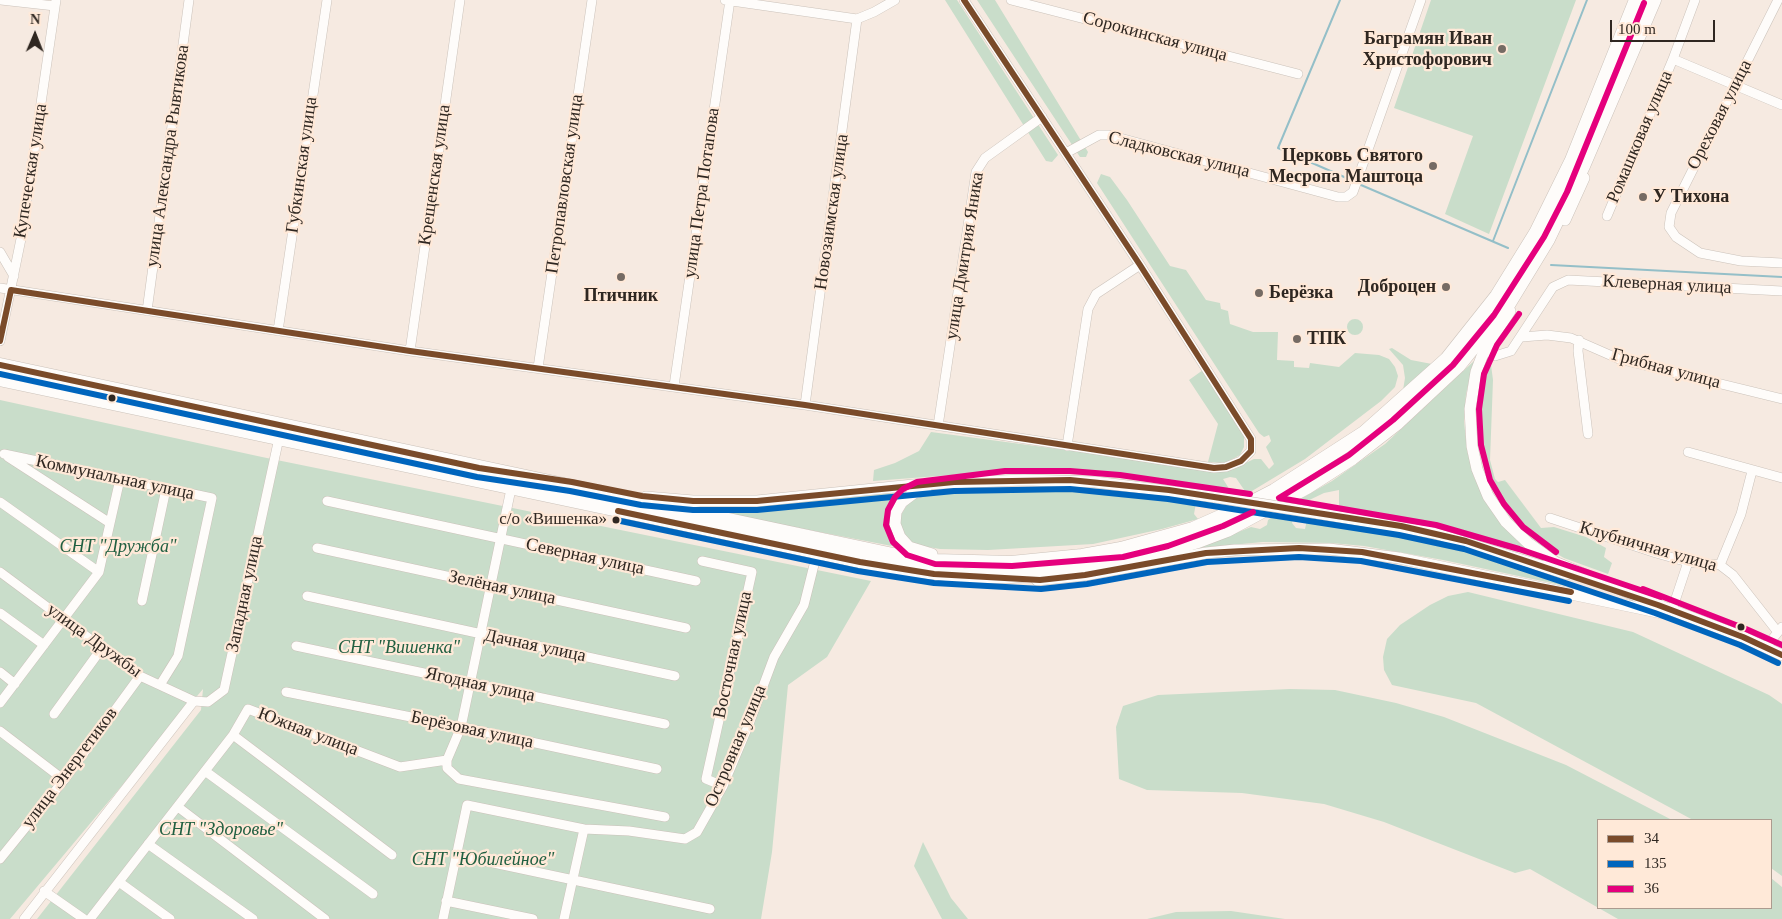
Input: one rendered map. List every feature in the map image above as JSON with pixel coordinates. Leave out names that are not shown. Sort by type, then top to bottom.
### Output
[{"type":"highway","points":[[0,379],[479,468],[828,543],[915,559],[964,563],[1011,563],[1082,556],[1121,549],[1193,529],[1247,505],[1282,486],[1364,433],[1447,359],[1498,296],[1536,233],[1572,160],[1636,0]]},
{"type":"highway","points":[[0,365],[228,420],[279,438],[511,489],[892,568],[964,576],[1011,576],[1103,566],[1198,541],[1255,516],[1291,497],[1352,458],[1397,423],[1440,385],[1470,353],[1509,303],[1538,259],[1571,193],[1654,0]]},
{"type":"main road","points":[[1638,41],[1605,130],[1564,220],[1526,287],[1484,351],[1472,390],[1470,435],[1477,469],[1488,496],[1497,509],[1528,543],[1555,562],[1658,605]]},
{"type":"main road","points":[[479,468],[572,482],[642,496],[693,501],[783,499],[923,484],[1006,480],[1095,482],[1215,497],[1401,526],[1466,541],[1672,610],[1782,655]]},
{"type":"main road","points":[[1006,480],[914,492],[902,502],[896,512],[896,524],[900,537],[909,547],[920,552],[965,557],[1011,557],[1121,549]]},
{"type":"main road","points":[[964,576],[1048,579],[1085,576],[1206,553],[1235,550],[1329,550],[1400,558],[1520,582],[1648,609],[1729,632]]},
{"type":"street","points":[[1,0],[56,3]]},
{"type":"street","name":"улица Александра Рывтикова","points":[[147,311],[189,0]]},
{"type":"street","name":"Губкинская улица","points":[[278,331],[326,0]]},
{"type":"street","name":"Крещенская улица","points":[[410,351],[460,0]]},
{"type":"street","name":"Петропавловская улица","points":[[538,368],[592,0]]},
{"type":"street","points":[[725,0],[857,19],[895,0]]},
{"type":"street","name":"улица Петра Потапова","points":[[674,386],[730,0]]},
{"type":"street","points":[[0,288],[410,351],[674,386],[1219,468],[1232,465],[1247,456],[1252,446],[1251,439],[1140,265],[964,0]]},
{"type":"street","name":"Сорокинская улица","points":[[1011,0],[1298,74]]},
{"type":"street","name":"Сладковская улица","points":[[1066,153],[1099,135],[1109,135],[1338,197],[1346,197],[1353,192],[1421,0]]},
{"type":"street","points":[[1622,36],[1628,0]]},
{"type":"street","name":"Ромашковая улица","points":[[1607,216],[1673,59],[1695,0]]},
{"type":"street","name":"Ореховая улица","points":[[1778,0],[1671,213],[1669,227],[1676,237],[1700,253],[1741,261],[1782,263]]},
{"type":"street","name":"Купеческая улица","points":[[0,341],[14,276],[56,3]]},
{"type":"street","name":"Новозаимская улица","points":[[805,405],[857,19]]},
{"type":"street","name":"Ромашковая улица","points":[[1673,59],[1782,105]]},
{"type":"street","name":"улица Дмитрия Яника","points":[[938,426],[976,172],[985,158],[1042,117]]},
{"type":"street","points":[[0,252],[14,276]]},
{"type":"street","points":[[1067,446],[1088,309],[1096,294],[1140,265]]},
{"type":"street","name":"Клеверная улица","points":[[1522,337],[1553,287],[1568,280],[1782,291]]},
{"type":"street","name":"Грибная улица","points":[[1522,337],[1547,335],[1579,340],[1619,359],[1782,399]]},
{"type":"street","points":[[1484,351],[1495,356],[1506,354],[1516,346],[1522,337]]},
{"type":"street","points":[[1579,340],[1578,351],[1588,434]]},
{"type":"street","name":"Западная улица","points":[[194,701],[208,702],[224,690],[279,438]]},
{"type":"street","points":[[2,452],[110,523]]},
{"type":"street","name":"Коммунальная улица","points":[[2,452],[212,498],[178,656],[160,685]]},
{"type":"street","points":[[1688,452],[1782,478]]},
{"type":"street","points":[[1720,565],[1741,514],[1752,470]]},
{"type":"street","points":[[0,704],[99,572],[120,479]]},
{"type":"street","points":[[142,601],[166,489]]},
{"type":"street","points":[[511,489],[461,727],[447,760],[447,768],[460,779],[665,818]]},
{"type":"street","name":"Северная улица","points":[[327,501],[696,581]]},
{"type":"street","points":[[0,502],[99,572]]},
{"type":"street","name":"Клубничная улица","points":[[1550,518],[1688,562],[1720,565],[1733,575],[1779,629],[1766,647]]},
{"type":"street","name":"Зелёная улица","points":[[317,548],[686,628]]},
{"type":"street","name":"Островная улица","points":[[456,855],[467,805],[584,829],[629,831],[685,839],[697,832],[722,786],[749,724],[774,657],[804,605],[817,553]]},
{"type":"street","name":"Восточная улица","points":[[702,561],[752,572],[706,779],[722,786]]},
{"type":"street","points":[[1672,610],[1688,562]]},
{"type":"street","name":"улица Дружбы","points":[[0,572],[140,676],[194,701]]},
{"type":"street","name":"Дачная улица","points":[[307,596],[675,676]]},
{"type":"street","points":[[0,613],[44,645]]},
{"type":"street","name":"Ягодная улица","points":[[296,646],[665,724]]},
{"type":"street","points":[[54,714],[102,648]]},
{"type":"street","points":[[0,672],[15,684]]},
{"type":"street","name":"улица Энергетиков","points":[[1,857],[64,780],[140,676]]},
{"type":"street","name":"Берёзовая улица","points":[[286,692],[657,769]]},
{"type":"street","points":[[24,919],[194,701]]},
{"type":"street","name":"Южная улица","points":[[90,919],[233,735],[248,709],[400,766],[447,760]]},
{"type":"street","points":[[0,731],[64,780]]},
{"type":"street","points":[[233,735],[392,854]]},
{"type":"street","points":[[205,771],[373,894]]},
{"type":"street","points":[[178,807],[325,919]]},
{"type":"street","points":[[564,919],[584,829]]},
{"type":"street","points":[[148,844],[253,919]]},
{"type":"street","points":[[443,919],[456,855],[710,909]]},
{"type":"street","points":[[119,882],[170,919]]},
{"type":"street","points":[[44,891],[84,919]]},
{"type":"street","points":[[446,901],[532,919]]},
{"type":"green space","points":[[945,0],[957,0],[1058,155],[1052,162],[1046,161]]},
{"type":"green space","points":[[977,0],[995,0],[1088,152],[1086,157],[1080,157]]},
{"type":"green space","points":[[1431,0],[1576,0],[1489,234],[1445,214],[1473,136],[1394,108]]},
{"type":"green space","points":[[1101,174],[1110,177],[1170,266],[1186,270],[1206,300],[1220,303],[1221,309],[1228,311],[1230,324],[1253,332],[1278,332],[1277,360],[1294,361],[1294,367],[1309,368],[1310,363],[1339,367],[1355,353],[1379,355],[1389,359],[1395,367],[1398,376],[1395,387],[1381,401],[1305,459],[1247,494],[1236,478],[1230,477],[1223,479],[1228,487],[1226,491],[1161,481],[1065,471],[991,472],[873,481],[874,470],[895,463],[919,451],[931,432],[1133,459],[1235,468],[1254,459],[1261,459],[1269,469],[1274,464],[1266,447],[1271,441],[1269,435],[1264,437],[1259,433],[1097,183]]},
{"type":"green space","points":[[1355,319],[1363,327],[1355,335],[1347,327]]},
{"type":"green space","points":[[1392,348],[1411,360],[1432,364],[1403,390],[1405,378],[1403,365],[1389,349]]},
{"type":"green space","points":[[1474,361],[1466,394],[1464,421],[1467,450],[1474,477],[1487,504],[1502,525],[1536,556],[1452,529],[1339,509],[1339,490],[1324,493],[1303,503],[1295,502],[1332,481],[1385,444]]},
{"type":"green space","points":[[1486,364],[1491,365],[1493,380],[1490,460],[1495,479],[1498,482],[1505,480],[1541,528],[1554,527],[1586,537],[1606,548],[1604,557],[1612,563],[1608,574],[1564,558],[1540,544],[1520,527],[1495,493],[1485,469],[1477,434],[1479,393]]},
{"type":"green space","points":[[1203,370],[1244,436],[1244,447],[1240,455],[1225,463],[1208,462],[1218,424],[1189,380]]},
{"type":"green space","points":[[0,400],[262,457],[871,581],[827,657],[788,685],[772,852],[761,919],[37,919],[201,710],[203,689],[10,919],[0,919]]},
{"type":"green space","points":[[1029,487],[1099,489],[1194,502],[1196,503],[1194,514],[1198,519],[1093,544],[988,550],[940,549],[916,545],[907,540],[901,526],[901,515],[910,500],[926,493]]},
{"type":"green space","points":[[901,492],[890,514],[891,531],[899,545],[897,547],[685,506]]},
{"type":"green space","points":[[1274,515],[1293,518],[1292,523],[1296,528],[1305,529],[1307,520],[1402,535],[1463,548],[1594,592],[1443,560],[1364,546],[1331,543],[1263,542],[1198,548],[1251,527],[1260,529],[1267,525],[1268,520]]},
{"type":"green space","points":[[1468,592],[1633,632],[1769,695],[1782,704],[1782,876],[1772,869],[1772,819],[1691,819],[1476,703],[1392,685],[1384,670],[1383,657],[1387,639],[1400,625],[1430,605],[1448,596]]},
{"type":"green space","points":[[1290,689],[1335,690],[1396,703],[1444,717],[1566,765],[1670,819],[1597,819],[1597,907],[1530,869],[1515,873],[1384,822],[1324,804],[1242,793],[1147,790],[1119,779],[1116,727],[1123,706],[1158,695]]},
{"type":"green space","points":[[923,842],[951,898],[968,919],[942,919],[914,866]]},
{"type":"green space","points":[[1772,879],[1782,887],[1782,919],[1618,919],[1601,909],[1772,909]]},
{"type":"green space","points":[[1231,911],[1285,919],[1147,919],[1176,912]]},
{"type":"waterway","points":[[1340,0],[1278,148],[1351,180]]},
{"type":"waterway","points":[[1493,241],[1587,0]]},
{"type":"waterway","points":[[1361,185],[1508,248]]},
{"type":"waterway","points":[[1551,265],[1782,277]]},
{"type":"transit line","name":"34","points":[[0,341],[11,290],[410,351],[805,405],[1214,468],[1226,467],[1241,461],[1251,451],[1251,439],[1140,265],[964,0]]},
{"type":"transit line","name":"36","points":[[1644,3],[1567,192],[1544,237],[1494,315],[1453,365],[1393,420],[1349,455],[1279,498],[1436,525],[1519,549],[1661,597]]},
{"type":"transit line","name":"36","points":[[1519,314],[1497,345],[1484,374],[1479,409],[1481,445],[1490,480],[1504,504],[1523,527],[1556,552]]},
{"type":"transit line","name":"34","points":[[0,365],[479,468],[572,482],[642,496],[693,501],[757,501],[954,482],[1070,480],[1169,490],[1401,526],[1466,541],[1658,605],[1743,637],[1782,655]]},
{"type":"transit line","name":"135","points":[[0,374],[477,477],[570,491],[641,505],[693,510],[757,510],[954,491],[1070,489],[1168,499],[1399,535],[1464,549],[1655,613],[1740,645],[1778,663]]},
{"type":"transit line","name":"36","points":[[1250,494],[1120,475],[1070,471],[1005,471],[917,482],[903,489],[895,497],[888,510],[886,525],[893,542],[907,555],[935,564],[1012,566],[1123,557],[1168,546],[1223,526],[1253,512]]},
{"type":"transit line","name":"34","points":[[618,511],[860,562],[934,574],[1040,580],[1085,575],[1206,553],[1299,548],[1362,552],[1571,592]]},
{"type":"transit line","name":"135","points":[[616,520],[858,571],[934,583],[1041,589],[1087,584],[1207,562],[1299,557],[1361,561],[1569,601]]},
{"type":"transit line","name":"36","points":[[1643,589],[1782,645]]},
{"type":"place","name":"Баграмян Иван Христофорович","points":[[1502,49]]},
{"type":"place","name":"Церковь Святого Месропа Маштоца","points":[[1433,166]]},
{"type":"place","name":"У Тихона","points":[[1643,197]]},
{"type":"place","name":"Птичник","points":[[621,277]]},
{"type":"place","name":"Доброцен","points":[[1446,287]]},
{"type":"place","name":"Берёзка","points":[[1259,293]]},
{"type":"place","name":"ТПК","points":[[1297,339]]},
{"type":"place","name":"с/о «Вишенка»","points":[[616,520]]},
{"type":"park label","name":"СНТ \"Дружба\"","points":[[118,547]]},
{"type":"park label","name":"СНТ \"Вишенка\"","points":[[399,648]]},
{"type":"park label","name":"СНТ \"Здоровье\"","points":[[221,830]]},
{"type":"park label","name":"СНТ \"Юбилейное\"","points":[[483,860]]}]
